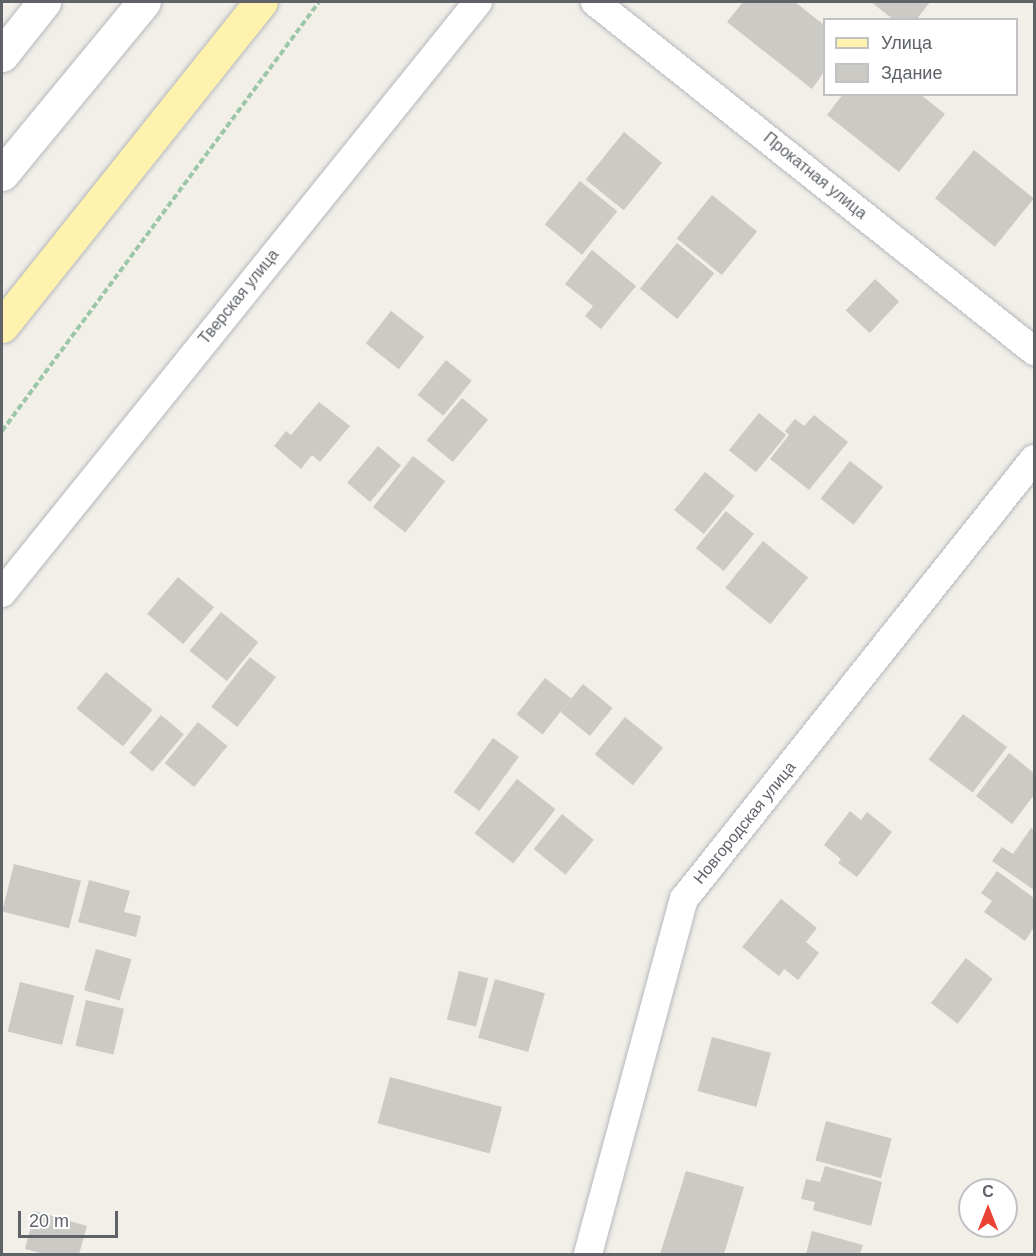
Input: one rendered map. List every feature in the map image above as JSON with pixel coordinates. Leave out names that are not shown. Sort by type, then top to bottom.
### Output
[{"type":"main road","points":[[2,55],[44,2]]},
{"type":"main road","points":[[2,174],[144,2]]},
{"type":"main road","points":[[2,326],[261,2]]},
{"type":"street","name":"Тверская улица","points":[[2,593],[478,2]]},
{"type":"street","name":"Прокатная улица","points":[[595,2],[1035,351]]},
{"type":"street","name":"Новгородская улица","points":[[588,1254],[684,899],[1035,459]]},
{"type":"path","points":[[2,432],[319,2]]},
{"type":"building","points":[[743,2],[795,2],[823,24],[823,73],[812,89],[727,22]]},
{"type":"building","points":[[871,2],[930,2],[918,18],[891,18]]},
{"type":"building","points":[[841,96],[922,96],[945,114],[899,172],[827,115]]},
{"type":"building","points":[[624,132],[662,163],[624,210],[586,179]]},
{"type":"building","points":[[974,150],[1034,198],[995,247],[935,198]]},
{"type":"building","points":[[580,181],[617,211],[582,255],[545,225]]},
{"type":"building","points":[[712,195],[757,232],[722,275],[677,239]]},
{"type":"building","points":[[677,243],[714,273],[677,319],[640,289]]},
{"type":"building","points":[[592,250],[636,286],[601,329],[585,316],[593,306],[565,284]]},
{"type":"building","points":[[875,279],[899,302],[870,333],[846,310]]},
{"type":"building","points":[[391,311],[424,337],[399,369],[366,343]]},
{"type":"building","points":[[446,360],[472,381],[443,416],[418,395]]},
{"type":"building","points":[[462,398],[488,420],[453,462],[427,440]]},
{"type":"building","points":[[319,402],[350,426],[320,462],[312,455],[301,469],[274,446],[286,431],[291,435]]},
{"type":"building","points":[[759,413],[786,435],[756,472],[729,450]]},
{"type":"building","points":[[814,415],[848,442],[809,490],[770,459],[789,435],[785,431],[795,419],[804,426]]},
{"type":"building","points":[[378,446],[401,465],[370,502],[347,483]]},
{"type":"building","points":[[413,456],[445,481],[405,532],[373,507]]},
{"type":"building","points":[[850,461],[883,487],[854,525],[820,499]]},
{"type":"building","points":[[705,472],[735,496],[704,534],[674,510]]},
{"type":"building","points":[[726,511],[754,534],[724,571],[696,548]]},
{"type":"building","points":[[763,541],[808,578],[770,624],[725,588]]},
{"type":"building","points":[[178,577],[214,607],[183,644],[147,614]]},
{"type":"building","points":[[221,612],[258,642],[227,681],[190,651]]},
{"type":"building","points":[[250,657],[276,677],[237,727],[211,707]]},
{"type":"building","points":[[106,672],[153,710],[123,746],[76,709]]},
{"type":"building","points":[[545,678],[571,698],[543,735],[517,714]]},
{"type":"building","points":[[583,684],[613,708],[590,736],[560,712]]},
{"type":"building","points":[[963,714],[1007,747],[973,793],[929,760]]},
{"type":"building","points":[[161,715],[184,734],[152,772],[130,753]]},
{"type":"building","points":[[625,717],[663,748],[633,785],[595,754]]},
{"type":"building","points":[[198,722],[228,746],[194,787],[165,763]]},
{"type":"building","points":[[493,738],[519,757],[480,811],[454,792]]},
{"type":"building","points":[[1009,753],[1034,773],[1034,795],[1012,824],[976,796]]},
{"type":"building","points":[[517,779],[556,809],[513,864],[475,833]]},
{"type":"building","points":[[850,811],[861,820],[867,812],[892,832],[857,877],[838,863],[841,859],[824,845]]},
{"type":"building","points":[[562,814],[594,840],[566,875],[534,849]]},
{"type":"building","points":[[1031,828],[1034,830],[1034,890],[992,861],[1002,847],[1013,854]]},
{"type":"building","points":[[14,864],[81,881],[69,928],[2,912]]},
{"type":"building","points":[[997,871],[1034,898],[1034,927],[1025,941],[984,912],[992,901],[981,893]]},
{"type":"building","points":[[89,880],[130,891],[124,912],[141,916],[136,937],[78,922]]},
{"type":"building","points":[[781,899],[817,928],[806,942],[819,953],[798,980],[784,969],[779,976],[742,947]]},
{"type":"building","points":[[96,949],[132,959],[120,1001],[84,990]]},
{"type":"building","points":[[966,958],[993,979],[958,1024],[931,1003]]},
{"type":"building","points":[[459,971],[488,978],[476,1027],[447,1020]]},
{"type":"building","points":[[495,979],[545,993],[528,1052],[478,1038]]},
{"type":"building","points":[[20,982],[74,996],[62,1045],[8,1031]]},
{"type":"building","points":[[86,1000],[124,1009],[113,1055],[75,1046]]},
{"type":"building","points":[[712,1037],[771,1053],[756,1107],[698,1091]]},
{"type":"building","points":[[390,1077],[502,1107],[490,1153],[378,1123]]},
{"type":"building","points":[[826,1121],[892,1139],[881,1178],[815,1161]]},
{"type":"building","points":[[825,1166],[882,1182],[871,1226],[813,1210],[815,1202],[801,1199],[806,1179],[820,1182]]},
{"type":"building","points":[[686,1171],[744,1187],[724,1254],[660,1254]]},
{"type":"building","points":[[35,1211],[87,1226],[79,1254],[44,1254],[25,1249]]},
{"type":"building","points":[[812,1231],[863,1245],[860,1254],[806,1254]]}]
